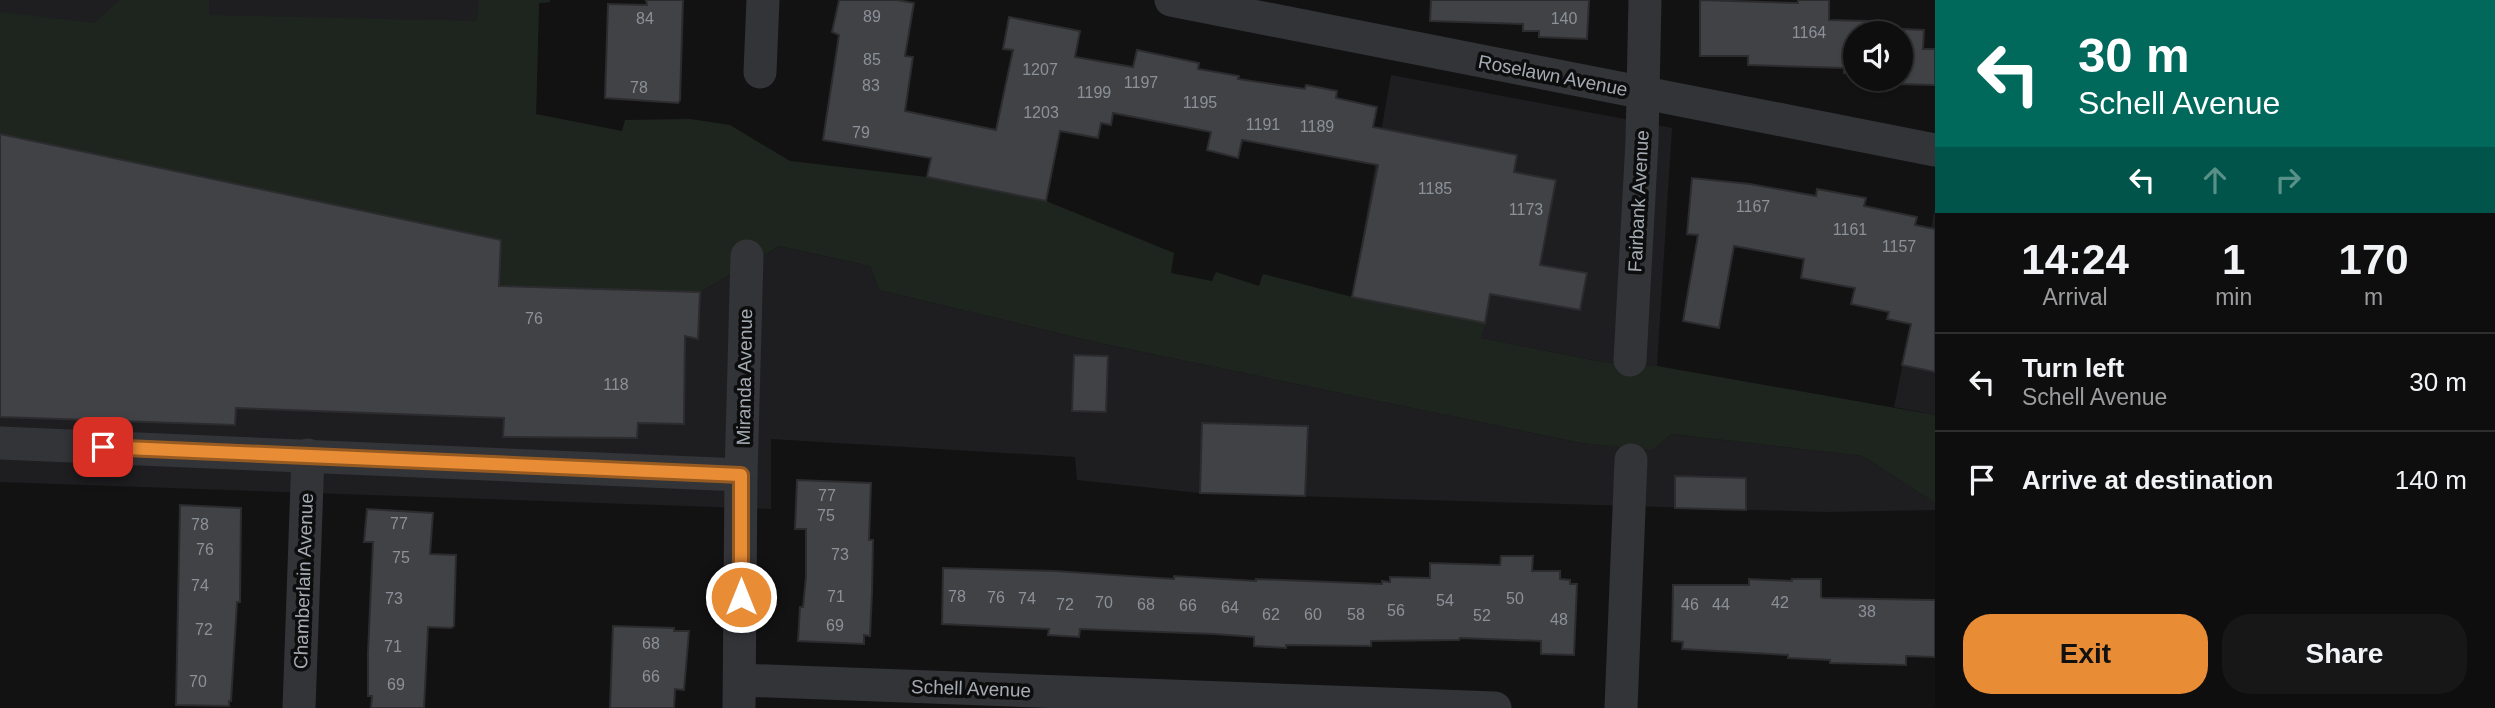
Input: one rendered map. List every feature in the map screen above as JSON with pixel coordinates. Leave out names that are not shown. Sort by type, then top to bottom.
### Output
[{"type":"street","points":[[760,72],[763,0]]},
{"type":"street","name":"Roselawn Avenue","points":[[1171,0],[1935,150]]},
{"type":"street","name":"Fairbank Avenue","points":[[1630,360],[1645,0]]},
{"type":"street","name":"Miranda Avenue","points":[[740,694],[741,475],[747,256]]},
{"type":"street","points":[[0,443],[741,475]]},
{"type":"street","name":"Chamberlain Avenue","points":[[299,708],[308,455]]},
{"type":"street","points":[[1621,708],[1631,460]]},
{"type":"street","name":"Schell Avenue","points":[[740,694],[1495,708]]},
{"type":"shaded area","points":[[0,0],[550,2],[539,3],[536,114],[0,27]]},
{"type":"shaded area","points":[[120,0],[209,0],[209,15],[477,21],[479,0],[550,0],[539,3],[536,114],[622,131],[625,120],[690,119],[730,125],[790,161],[927,177],[1046,201],[1174,253],[1171,273],[1212,281],[1216,272],[1259,286],[1263,274],[1352,297],[1485,323],[1481,338],[1602,362],[1657,366],[1935,415],[1935,503],[1863,456],[1672,434],[1652,450],[1581,443],[1104,344],[879,290],[870,266],[779,246],[700,292],[499,286],[501,240],[0,134],[0,12],[94,23]]},
{"type":"shaded area","points":[[1391,75],[1672,128],[1657,366],[1602,362],[1481,338],[1484,323],[1352,297]]},
{"type":"shaded area","points":[[0,134],[501,240],[499,285],[700,292],[779,246],[870,266],[879,290],[1104,344],[1581,443],[1652,450],[1672,434],[1863,456],[1935,503],[1935,510],[1825,512],[1200,493],[1077,480],[1075,457],[771,439],[771,509],[0,482]]},
{"type":"shaded area","points":[[1935,208],[1935,415],[1894,407]]},
{"type":"building","points":[[646,0],[683,0],[678,103],[605,98],[608,4],[647,5]]},
{"type":"building","points":[[839,0],[897,0],[914,3],[905,56],[913,57],[905,111],[996,130],[1013,50],[1003,49],[1009,17],[1080,31],[1075,57],[1133,67],[1137,50],[1199,63],[1198,69],[1239,76],[1238,79],[1305,89],[1306,85],[1337,91],[1336,98],[1377,107],[1373,127],[1517,155],[1514,172],[1556,180],[1540,265],[1587,273],[1580,310],[1490,294],[1485,323],[1352,297],[1378,165],[1242,140],[1238,158],[1207,150],[1211,132],[1113,113],[1111,125],[1101,123],[1098,138],[1060,131],[1046,201],[927,177],[931,158],[823,140],[839,35],[832,32]]},
{"type":"building","points":[[1431,0],[1589,0],[1587,39],[1539,37],[1539,31],[1523,31],[1523,24],[1430,21]]},
{"type":"building","points":[[1700,0],[1798,3],[1798,0],[1829,0],[1829,20],[1868,21],[1843,21],[1843,68],[1748,65],[1748,56],[1700,56]]},
{"type":"building","points":[[1913,30],[1924,30],[1923,49],[1935,49],[1935,85],[1913,84]]},
{"type":"building","points":[[0,134],[501,240],[499,286],[700,292],[698,339],[685,336],[684,424],[638,423],[637,438],[503,437],[504,418],[236,408],[235,425],[0,417]]},
{"type":"building","points":[[1692,178],[1750,184],[1816,196],[1817,189],[1866,198],[1864,206],[1917,217],[1915,225],[1935,229],[1935,372],[1902,365],[1911,324],[1887,319],[1889,312],[1851,304],[1855,288],[1801,278],[1804,259],[1734,246],[1719,328],[1683,321],[1698,235],[1687,234]]},
{"type":"building","points":[[1074,355],[1108,356],[1106,412],[1072,411]]},
{"type":"building","points":[[1202,423],[1308,426],[1305,496],[1200,493]]},
{"type":"building","points":[[1675,476],[1746,478],[1746,510],[1675,508]]},
{"type":"building","points":[[797,480],[871,483],[869,540],[873,540],[872,593],[870,636],[864,635],[864,644],[798,641],[800,607],[803,607],[806,577],[806,529],[795,529]]},
{"type":"building","points":[[180,505],[241,508],[240,602],[237,602],[229,706],[176,705]]},
{"type":"building","points":[[367,509],[433,513],[430,554],[456,555],[454,626],[428,627],[424,708],[371,708],[372,696],[368,696],[368,653],[373,542],[364,542]]},
{"type":"building","points":[[1501,556],[1533,556],[1532,571],[1560,571],[1560,579],[1577,584],[1574,655],[1541,654],[1541,641],[1460,638],[1371,641],[1371,646],[1286,645],[1286,648],[1254,646],[1254,637],[1214,634],[1080,629],[1079,637],[1048,635],[1049,629],[942,624],[943,568],[1055,571],[1174,579],[1174,576],[1382,584],[1382,581],[1390,582],[1390,577],[1430,578],[1430,563],[1500,565]]},
{"type":"building","points":[[1749,579],[1821,579],[1823,598],[1935,600],[1935,657],[1906,656],[1906,665],[1830,663],[1830,660],[1788,658],[1788,655],[1682,649],[1683,642],[1672,641],[1673,585],[1749,585]]},
{"type":"building","points":[[613,626],[689,631],[684,690],[675,689],[674,708],[610,708]]},
{"type":"route","points":[[103,447],[741,475],[741,597]]}]
